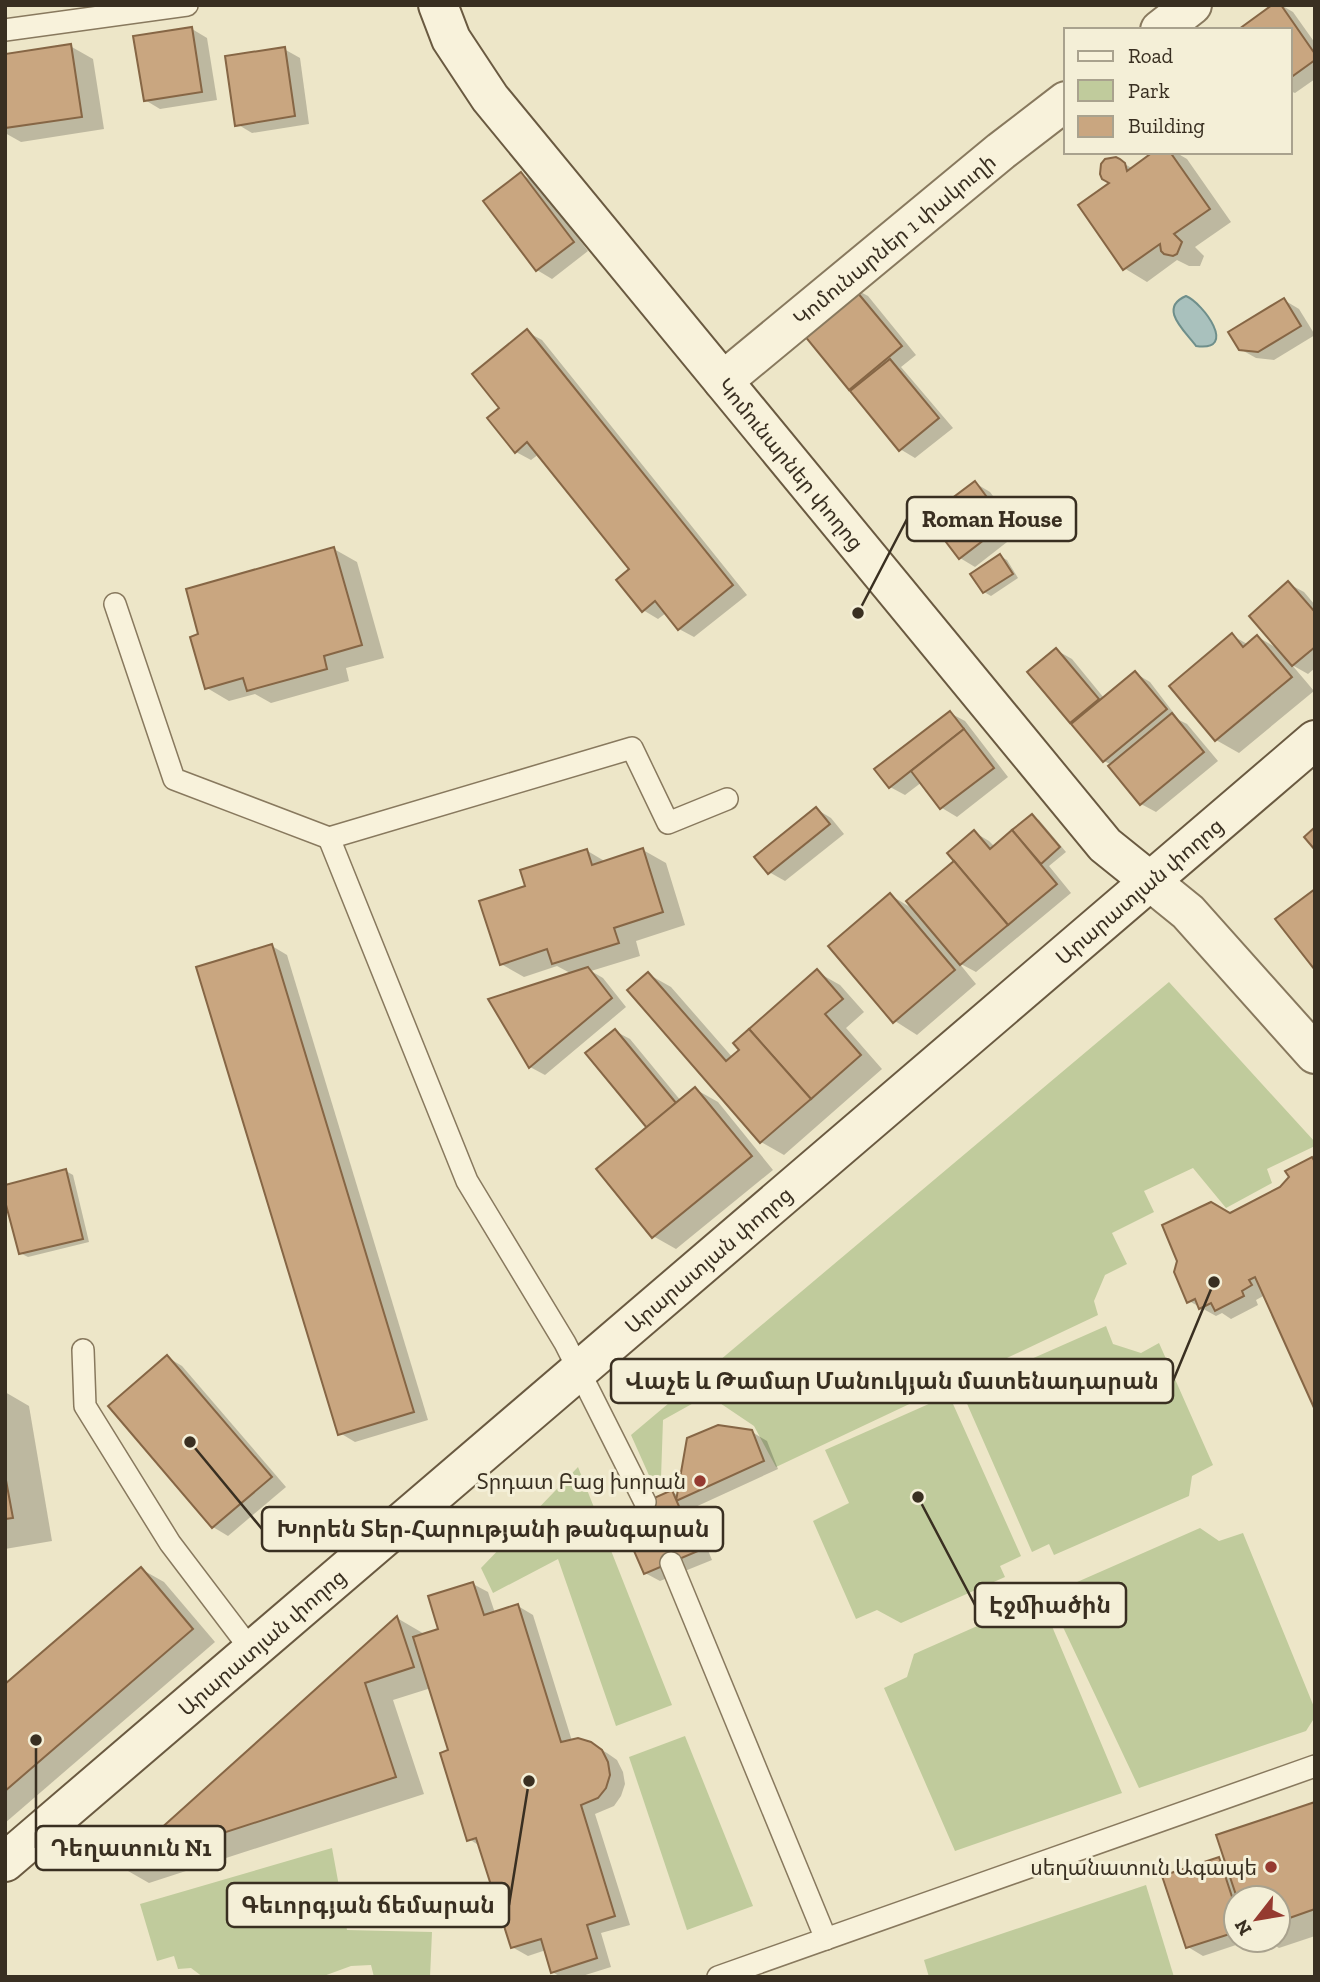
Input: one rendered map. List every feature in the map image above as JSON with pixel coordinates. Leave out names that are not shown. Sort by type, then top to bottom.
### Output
[{"type":"street","name":"Կոմունարներ փողոց","points":[[439,5],[451,39],[490,98],[1105,845],[1188,912],[1315,1054]]},
{"type":"street","points":[[1163,28],[1192,5]]},
{"type":"street","name":"Կոմունարներ 1 փակուղի","points":[[723,381],[1001,150],[1064,103]]},
{"type":"street","name":"Արարատյան փողոց","points":[[5,1862],[1315,740]]},
{"type":"lane","points":[[5,30],[187,5]]},
{"type":"lane","points":[[116,604],[174,779],[329,838],[632,748],[667,823],[727,799]]},
{"type":"lane","points":[[329,838],[467,1181],[565,1343],[645,1502]]},
{"type":"lane","points":[[83,1350],[85,1406],[170,1543],[252,1651]]},
{"type":"lane","points":[[671,1563],[826,1939]]},
{"type":"lane","points":[[719,1977],[1315,1766]]},
{"type":"green space","points":[[1169,982],[1315,1142],[1315,1146],[1267,1169],[1272,1183],[1226,1208],[1193,1168],[1144,1191],[1154,1212],[1112,1233],[1127,1264],[1105,1275],[1094,1301],[1098,1315],[776,1467],[754,1426],[708,1395],[663,1420],[661,1478],[652,1482],[631,1435]]},
{"type":"green space","points":[[1106,1326],[1113,1344],[1141,1353],[1159,1343],[1213,1465],[1192,1476],[1189,1496],[1054,1555],[1049,1544],[1032,1552],[961,1390]]},
{"type":"green space","points":[[949,1395],[1021,1556],[1000,1566],[1005,1577],[901,1623],[877,1610],[856,1619],[813,1521],[849,1503],[825,1450]]},
{"type":"green space","points":[[578,1467],[672,1705],[616,1726],[558,1559],[493,1593],[481,1568]]},
{"type":"green space","points":[[1200,1528],[1219,1541],[1243,1533],[1314,1707],[1313,1720],[1306,1731],[1139,1788],[1054,1608],[1074,1599],[1068,1586]]},
{"type":"green space","points":[[1018,1608],[1025,1621],[1046,1612],[1122,1793],[955,1851],[884,1688],[907,1677],[914,1654]]},
{"type":"green space","points":[[685,1736],[753,1906],[687,1930],[629,1757]]},
{"type":"green space","points":[[332,1848],[347,1930],[432,1932],[430,1977],[374,1977],[371,1965],[351,1966],[321,1977],[203,1977],[191,1968],[178,1969],[174,1956],[157,1961],[140,1904]]},
{"type":"green space","points":[[1146,1885],[1174,1977],[929,1977],[924,1960]]},
{"type":"water","points":[[1186,296],[1201,308],[1214,326],[1215,342],[1209,346],[1196,346],[1176,320],[1174,307]]},
{"type":"building","points":[[1272,5],[1281,5],[1315,54],[1315,60],[1292,77],[1292,28],[1240,28]]},
{"type":"building","points":[[192,27],[202,92],[144,101],[133,36]]},
{"type":"building","points":[[71,44],[82,117],[5,128],[5,54]]},
{"type":"building","points":[[285,47],[295,116],[235,126],[225,56]]},
{"type":"building","points":[[1150,154],[1171,154],[1210,209],[1174,234],[1182,242],[1177,254],[1164,254],[1160,244],[1123,270],[1078,205],[1109,183],[1102,179],[1100,174],[1101,164],[1105,159],[1120,159],[1125,163],[1127,171]]},
{"type":"building","points":[[521,172],[574,242],[536,271],[483,201]]},
{"type":"building","points":[[852,286],[902,346],[849,390],[799,329]]},
{"type":"building","points":[[1284,298],[1301,326],[1258,352],[1239,350],[1228,332]]},
{"type":"building","points":[[527,329],[733,585],[678,630],[655,601],[642,612],[616,580],[629,569],[527,442],[515,453],[487,418],[499,408],[472,374]]},
{"type":"building","points":[[890,359],[939,418],[899,451],[850,391]]},
{"type":"building","points":[[975,481],[1006,523],[959,559],[927,517]]},
{"type":"building","points":[[334,547],[362,645],[324,656],[327,669],[247,691],[243,678],[205,689],[190,637],[198,634],[186,589]]},
{"type":"building","points":[[1000,554],[1013,574],[983,593],[970,574]]},
{"type":"building","points":[[1288,581],[1315,612],[1315,647],[1292,666],[1249,616]]},
{"type":"building","points":[[1232,633],[1243,647],[1257,635],[1292,677],[1215,741],[1169,686]]},
{"type":"building","points":[[1056,648],[1099,699],[1070,723],[1027,672]]},
{"type":"building","points":[[1135,671],[1167,709],[1103,762],[1071,724]]},
{"type":"building","points":[[950,711],[964,729],[889,788],[874,769]]},
{"type":"building","points":[[1172,713],[1204,752],[1140,805],[1108,766]]},
{"type":"building","points":[[964,729],[994,768],[940,809],[911,771]]},
{"type":"building","points":[[816,807],[830,824],[768,874],[754,857]]},
{"type":"building","points":[[1032,814],[1060,847],[1041,864],[1012,830]]},
{"type":"building","points":[[1315,827],[1315,850],[1304,837]]},
{"type":"building","points":[[974,830],[990,849],[1012,830],[1057,884],[1008,925],[947,853]]},
{"type":"building","points":[[643,848],[663,912],[614,928],[619,943],[552,964],[547,949],[500,965],[479,901],[525,886],[520,870],[587,849],[592,865]]},
{"type":"building","points":[[954,861],[1008,925],[960,965],[906,901]]},
{"type":"building","points":[[1315,889],[1315,970],[1275,919]]},
{"type":"building","points":[[890,893],[955,970],[893,1023],[828,946]]},
{"type":"building","points":[[272,944],[414,1412],[338,1435],[196,967]]},
{"type":"building","points":[[588,967],[612,998],[529,1068],[488,999]]},
{"type":"building","points":[[817,969],[843,999],[825,1014],[861,1055],[811,1099],[749,1029]]},
{"type":"building","points":[[648,972],[726,1061],[739,1050],[733,1043],[749,1029],[811,1099],[760,1143],[627,990]]},
{"type":"building","points":[[615,1029],[676,1103],[647,1128],[585,1053]]},
{"type":"building","points":[[695,1087],[752,1156],[652,1238],[596,1169]]},
{"type":"building","points":[[1312,1157],[1315,1162],[1315,1410],[1255,1277],[1249,1280],[1252,1285],[1242,1291],[1244,1296],[1215,1311],[1211,1303],[1199,1309],[1195,1299],[1187,1303],[1174,1272],[1177,1261],[1162,1225],[1211,1202],[1230,1213],[1280,1187],[1289,1177],[1285,1171]]},
{"type":"building","points":[[66,1169],[83,1239],[19,1254],[5,1201],[5,1185]]},
{"type":"building","points":[[167,1355],[272,1477],[212,1528],[108,1406]]},
{"type":"building","name":"Տրդատ Բաց խորան","points":[[718,1425],[752,1430],[764,1461],[676,1501],[687,1438]]},
{"type":"building","points":[[5,1475],[13,1518],[5,1519]]},
{"type":"building","points":[[672,1490],[698,1551],[644,1574],[618,1514]]},
{"type":"building","points":[[141,1567],[193,1629],[5,1791],[5,1684]]},
{"type":"building","points":[[473,1582],[484,1615],[518,1604],[561,1742],[578,1738],[591,1742],[602,1750],[608,1762],[610,1775],[606,1788],[598,1798],[581,1805],[615,1916],[587,1925],[597,1958],[551,1973],[541,1939],[511,1948],[476,1838],[467,1841],[440,1753],[448,1750],[413,1637],[438,1629],[428,1596]]},
{"type":"building","points":[[397,1616],[414,1667],[365,1683],[396,1777],[118,1867]]},
{"type":"building","name":"սեղանատուն Ագապե","points":[[1315,1802],[1315,1909],[1292,1917],[1292,1884],[1232,1884],[1216,1835]]},
{"type":"building","points":[[1219,1857],[1228,1884],[1222,1884],[1222,1936],[1186,1948],[1162,1876]]},
{"type":"place","name":"Roman House","points":[[858,613]]},
{"type":"place","name":"Վաչե և Թամար Մանուկյան մատենադարան","points":[[1214,1282]]},
{"type":"place","name":"Խորեն Տեր-Հարությանի թանգարան","points":[[190,1442]]},
{"type":"place","name":"Տրդատ Բաց խորան","points":[[700,1481]]},
{"type":"place","name":"Էջմիածին","points":[[918,1497]]},
{"type":"place","name":"Դեղատուն N1","points":[[36,1740]]},
{"type":"place","name":"Գեւորգյան ճեմարան","points":[[529,1781]]},
{"type":"place","name":"սեղանատուն Ագապե","points":[[1271,1867]]}]
